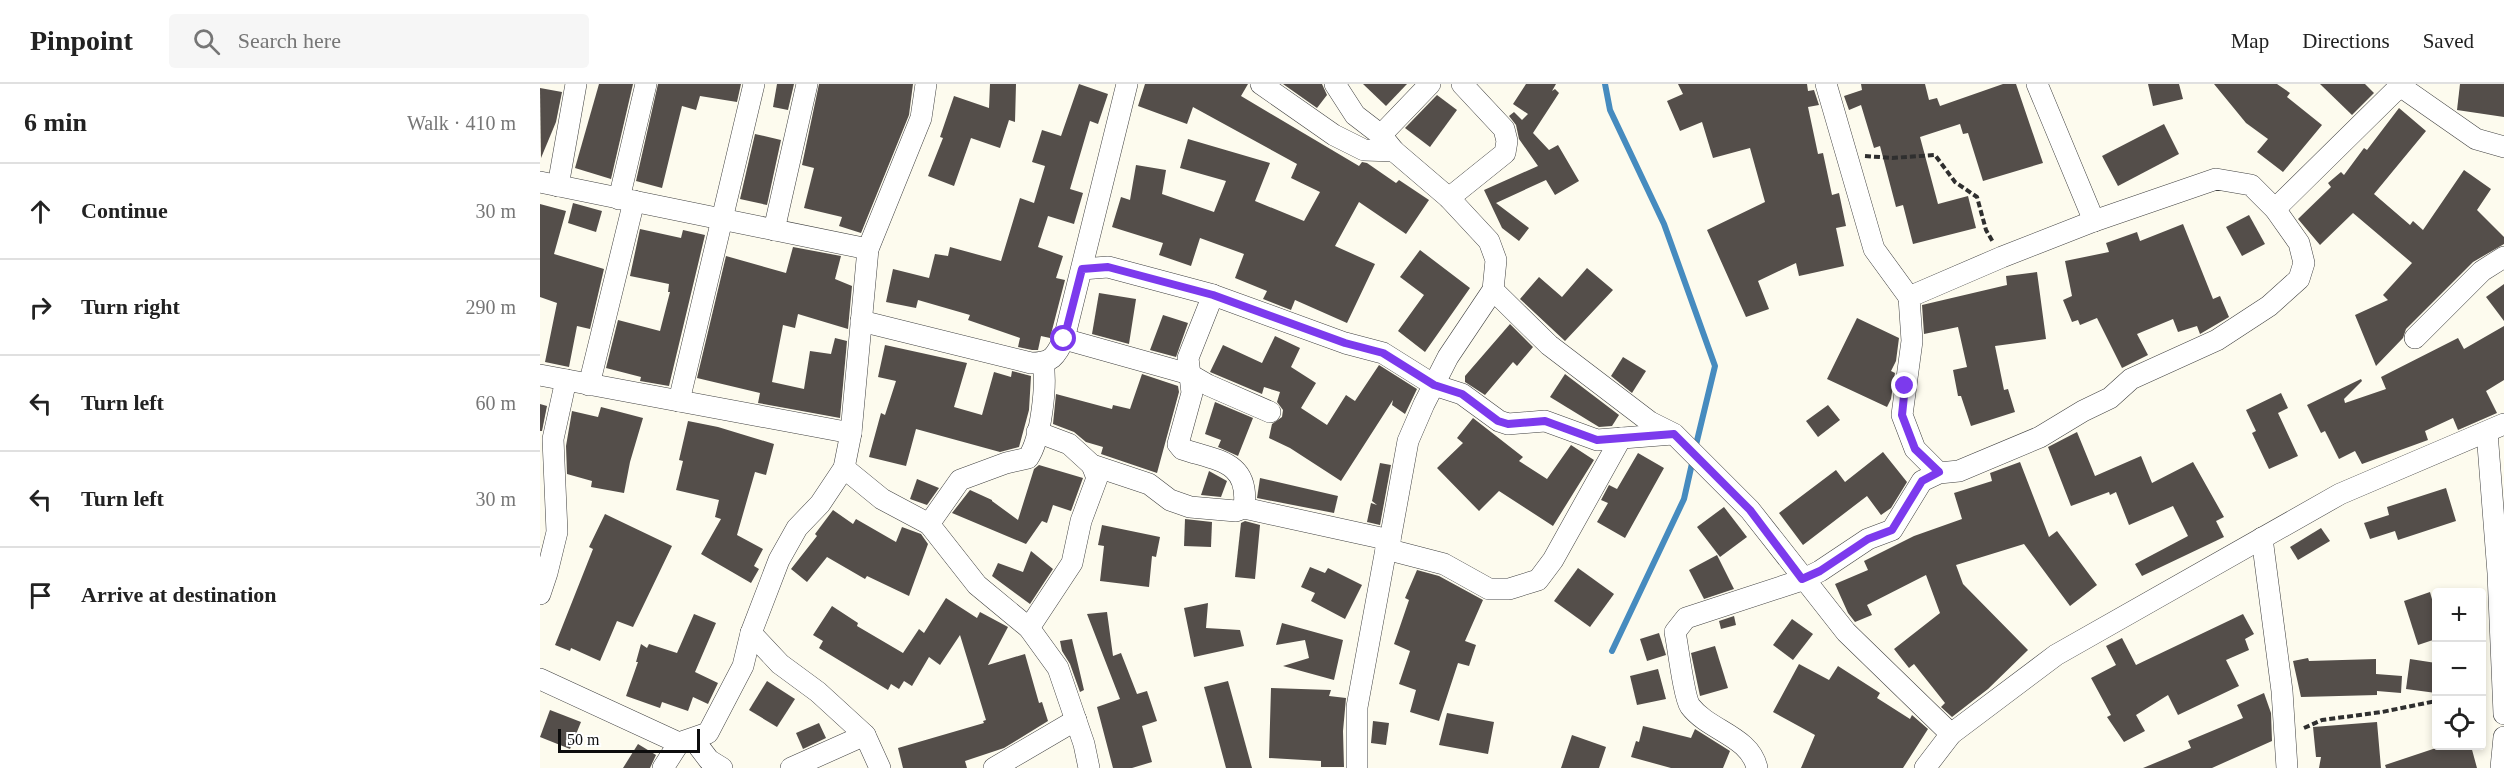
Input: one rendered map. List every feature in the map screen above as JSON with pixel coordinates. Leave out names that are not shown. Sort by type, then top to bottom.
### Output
[{"type":"street","points":[[576,84],[549,184],[868,249]]},
{"type":"street","points":[[589,385],[626,200],[646,84]]},
{"type":"street","points":[[679,401],[754,84]]},
{"type":"street","points":[[774,230],[807,84]]},
{"type":"street","points":[[663,768],[686,741],[708,733],[744,666],[751,633],[779,560],[796,528],[820,504],[844,468],[851,433],[868,249],[921,118],[926,84]]},
{"type":"street","points":[[861,321],[1031,363],[1043,363],[1055,357],[1064,339],[1126,84]]},
{"type":"street","points":[[1261,84],[1344,140],[1364,150],[1388,143],[1430,84]]},
{"type":"street","points":[[1335,84],[1355,116],[1449,198],[1489,241],[1496,260],[1493,290],[1449,357],[1408,441],[1357,707],[1357,768]]},
{"type":"street","points":[[1449,198],[1506,153],[1507,141],[1504,129],[1462,84]]},
{"type":"street","points":[[1826,84],[1874,249],[1910,297],[1912,341],[1902,415],[1915,449],[1939,472]]},
{"type":"street","points":[[2037,84],[2094,221]]},
{"type":"street","points":[[2275,208],[2400,86],[2476,139],[2504,147]]},
{"type":"street","points":[[1757,768],[1754,756],[1748,748],[1704,719],[1689,704],[1675,632],[1686,618],[1802,579],[1820,571],[1868,539],[1892,530],[1922,481],[1939,472],[1959,471],[2040,437],[2110,398],[2131,379],[2217,340],[2269,306],[2299,279],[2304,263],[2299,243],[2275,208],[2251,184],[2216,179],[2094,221],[2002,257],[1910,297]]},
{"type":"street","points":[[2415,338],[2482,271],[2504,257]]},
{"type":"street","points":[[1082,269],[1108,267],[1213,295],[1345,343],[1383,353],[1434,385],[1462,394],[1498,421],[1508,424],[1545,421],[1597,440],[1674,434]]},
{"type":"street","points":[[1493,290],[1549,345],[1650,422],[1674,434],[1750,510],[1802,579],[1846,632],[1951,734]]},
{"type":"street","points":[[1213,295],[1188,358],[1192,393],[1178,444],[1182,449],[1232,466],[1239,474],[1246,490],[1244,508]]},
{"type":"street","points":[[1064,339],[1189,374],[1208,385],[1270,412]]},
{"type":"street","points":[[929,524],[960,480],[1006,463],[1028,458],[1037,432],[1046,377],[1043,363]]},
{"type":"street","points":[[540,375],[851,433]]},
{"type":"street","points":[[540,594],[557,532],[553,439],[566,380]]},
{"type":"street","points":[[1925,768],[1951,734],[2056,655],[2140,610],[2340,494],[2495,428],[2504,714]]},
{"type":"street","points":[[1037,432],[1069,444],[1092,465],[1149,484],[1170,500],[1190,507],[1236,511],[1244,508],[1388,545],[1444,564],[1489,589],[1509,590],[1538,580],[1553,560],[1621,438]]},
{"type":"street","points":[[1029,628],[1072,563],[1081,521],[1097,478],[1092,465]]},
{"type":"street","points":[[844,468],[882,499],[929,524],[977,585],[1029,628],[1058,668],[1089,768]]},
{"type":"street","points":[[2262,538],[2282,691],[2286,758]]},
{"type":"street","points":[[751,633],[772,657],[818,692],[865,735],[880,768]]},
{"type":"street","points":[[744,666],[772,657]]},
{"type":"street","points":[[540,679],[686,741],[722,768]]},
{"type":"street","points":[[994,768],[1076,720]]},
{"type":"street","points":[[791,768],[865,735]]},
{"type":"street","points":[[2502,763],[2504,737]]},
{"type":"path","points":[[1846,154],[1892,158],[1935,155],[1955,183],[1977,197],[1986,230],[2002,257]]},
{"type":"path","points":[[2286,758],[2305,727],[2322,720],[2382,712],[2432,702]]},
{"type":"building","points":[[599,84],[633,84],[611,179],[575,168]]},
{"type":"building","points":[[658,84],[741,84],[737,102],[700,96],[696,110],[682,106],[662,188],[636,181]]},
{"type":"building","points":[[777,84],[794,84],[788,110],[773,107]]},
{"type":"building","points":[[819,84],[913,84],[909,115],[861,233],[839,226],[842,217],[804,208],[814,168],[802,165]]},
{"type":"building","points":[[990,84],[1016,84],[1015,122],[1009,120],[1000,148],[971,138],[954,186],[928,176],[943,138],[940,137],[954,96],[989,108]]},
{"type":"building","points":[[1079,84],[1108,94],[1098,124],[1090,121],[1070,189],[1083,193],[1074,224],[1048,216],[1038,247],[1063,256],[1056,278],[1065,280],[1050,338],[1041,336],[1038,350],[1018,347],[1020,338],[968,320],[970,315],[918,300],[916,308],[886,302],[893,269],[929,278],[935,254],[948,256],[950,247],[1001,261],[1020,198],[1034,203],[1045,166],[1032,162],[1042,130],[1061,136]]},
{"type":"building","points":[[1145,84],[1248,84],[1241,96],[1359,166],[1362,162],[1367,163],[1396,183],[1399,180],[1429,200],[1406,234],[1359,202],[1335,246],[1375,264],[1347,323],[1295,300],[1291,310],[1263,299],[1267,291],[1235,278],[1244,254],[1200,238],[1191,266],[1159,255],[1163,243],[1112,227],[1121,197],[1130,200],[1136,165],[1166,170],[1162,194],[1214,212],[1226,181],[1180,168],[1188,139],[1270,163],[1255,201],[1304,221],[1320,192],[1291,178],[1297,164],[1193,107],[1187,124],[1138,106]]},
{"type":"building","points":[[1283,84],[1322,84],[1327,95],[1317,108]]},
{"type":"building","points":[[1363,84],[1407,84],[1386,106]]},
{"type":"building","points":[[1526,84],[1556,84],[1552,91],[1555,89],[1559,93],[1533,133],[1549,150],[1558,145],[1579,181],[1555,195],[1546,180],[1496,203],[1529,228],[1519,241],[1502,228],[1484,190],[1538,166],[1519,139],[1516,125],[1509,116],[1514,112],[1522,120],[1528,114],[1513,104]]},
{"type":"building","points":[[1678,84],[1807,84],[1808,91],[1814,90],[1819,105],[1808,107],[1818,154],[1823,153],[1832,195],[1839,193],[1846,226],[1836,228],[1844,266],[1799,276],[1796,263],[1758,281],[1769,309],[1746,317],[1707,230],[1765,202],[1750,148],[1713,158],[1702,122],[1680,131],[1667,101],[1683,94]]},
{"type":"building","points":[[1861,84],[1925,84],[1929,100],[1937,98],[1940,106],[2003,84],[2016,84],[2043,163],[1983,181],[1968,133],[1963,134],[1960,124],[1920,137],[1938,204],[1968,196],[1976,228],[1913,244],[1903,205],[1896,207],[1880,146],[1874,148],[1861,105],[1849,110],[1844,96],[1862,90]]},
{"type":"building","points":[[2148,84],[2179,84],[2183,99],[2153,106]]},
{"type":"building","points":[[2214,84],[2277,84],[2290,93],[2287,97],[2322,125],[2283,172],[2257,152],[2268,139],[2246,123]]},
{"type":"building","points":[[2320,84],[2365,84],[2374,93],[2352,115]]},
{"type":"building","points":[[2460,84],[2504,84],[2504,117],[2457,110]]},
{"type":"building","points":[[540,88],[562,92],[556,122],[541,158]]},
{"type":"building","points":[[1437,95],[1457,110],[1430,147],[1405,128]]},
{"type":"building","points":[[2399,108],[2426,131],[2374,194],[2410,225],[2413,221],[2423,230],[2464,170],[2491,189],[2477,210],[2504,237],[2504,244],[2473,262],[2406,329],[2403,338],[2376,366],[2355,315],[2388,300],[2383,295],[2412,263],[2353,213],[2320,245],[2298,219],[2331,187],[2328,183],[2341,172],[2344,175],[2364,148],[2367,150]]},
{"type":"building","points":[[2164,124],[2179,154],[2118,186],[2102,156]]},
{"type":"building","points":[[755,134],[781,140],[767,205],[740,199]]},
{"type":"building","points":[[573,203],[602,211],[596,232],[568,223]]},
{"type":"building","points":[[540,204],[566,211],[554,254],[604,269],[590,329],[577,326],[569,367],[545,362],[557,303],[540,297]]},
{"type":"building","points":[[2249,215],[2265,244],[2242,256],[2226,227]]},
{"type":"building","points":[[2183,224],[2213,299],[2220,296],[2229,317],[2200,334],[2197,326],[2178,332],[2173,319],[2137,334],[2148,355],[2122,368],[2097,318],[2080,325],[2078,320],[2072,322],[2063,300],[2072,296],[2065,261],[2109,252],[2106,243],[2137,232],[2140,241]]},
{"type":"building","points":[[640,229],[681,238],[683,230],[705,235],[669,386],[640,381],[641,377],[606,368],[618,320],[660,331],[670,292],[668,292],[669,284],[630,276]]},
{"type":"building","points":[[793,247],[841,256],[835,279],[852,286],[848,329],[798,314],[795,328],[783,325],[772,382],[804,389],[810,351],[831,354],[835,338],[847,341],[840,418],[758,403],[760,393],[697,378],[726,256],[786,273]]},
{"type":"building","points":[[1420,250],[1470,288],[1425,352],[1398,331],[1424,295],[1400,277]]},
{"type":"building","points":[[1587,268],[1613,290],[1565,341],[1520,299],[1539,277],[1562,297]]},
{"type":"building","points":[[2037,272],[2046,339],[1995,346],[2004,390],[2008,389],[2015,412],[1971,426],[1961,396],[1958,396],[1953,370],[1967,367],[1958,327],[1924,334],[1922,305],[2007,285],[2006,276]]},
{"type":"building","points":[[2504,284],[2504,321],[2486,297]]},
{"type":"building","points":[[1099,293],[1136,299],[1129,344],[1092,334]]},
{"type":"building","points":[[1163,315],[1188,323],[1176,357],[1150,350]]},
{"type":"building","points":[[1857,318],[1899,338],[1896,361],[1891,371],[1895,373],[1891,399],[1887,407],[1827,379]]},
{"type":"building","points":[[1510,324],[1533,347],[1517,366],[1513,362],[1485,395],[1465,382],[1465,376]]},
{"type":"building","points":[[2504,326],[2504,380],[2486,391],[2497,413],[2458,430],[2453,418],[2425,431],[2428,440],[2362,464],[2355,451],[2339,459],[2325,431],[2321,433],[2307,405],[2361,379],[2362,381],[2344,399],[2345,403],[2386,389],[2381,377],[2458,338],[2464,349]]},
{"type":"building","points":[[1275,336],[1300,348],[1291,367],[1316,383],[1301,408],[1327,425],[1346,395],[1355,401],[1379,365],[1417,389],[1405,414],[1392,405],[1393,400],[1341,481],[1290,448],[1269,438],[1272,424],[1282,417],[1283,410],[1277,402],[1280,392],[1264,387],[1262,394],[1210,372],[1223,345],[1262,363]]},
{"type":"building","points":[[885,345],[967,363],[954,407],[982,415],[994,372],[1011,377],[1012,371],[1031,376],[1029,410],[1019,447],[1000,452],[916,429],[906,466],[869,457],[881,413],[885,415],[896,381],[878,377]]},
{"type":"building","points":[[1623,357],[1646,371],[1632,393],[1611,376]]},
{"type":"building","points":[[1142,374],[1178,386],[1179,392],[1157,473],[1101,454],[1103,447],[1086,442],[1074,432],[1053,424],[1056,394],[1112,409],[1113,405],[1130,409]]},
{"type":"building","points":[[1565,374],[1619,415],[1612,426],[1599,427],[1550,397]]},
{"type":"building","points":[[2281,393],[2288,408],[2278,413],[2298,456],[2269,469],[2252,433],[2256,431],[2246,410]]},
{"type":"building","points":[[1215,402],[1253,418],[1238,456],[1218,447],[1221,440],[1205,434]]},
{"type":"building","points":[[540,404],[547,406],[542,431],[540,431]]},
{"type":"building","points":[[1828,405],[1840,420],[1818,437],[1806,421]]},
{"type":"building","points":[[601,407],[643,418],[624,493],[591,487],[592,481],[567,474],[566,446],[572,411],[598,417]]},
{"type":"building","points":[[1473,418],[1523,457],[1519,461],[1547,479],[1571,445],[1594,460],[1553,526],[1499,491],[1479,511],[1437,468],[1463,443],[1457,438]]},
{"type":"building","points":[[688,421],[718,427],[774,444],[766,475],[755,472],[737,535],[763,549],[754,566],[759,569],[751,583],[701,554],[721,519],[715,517],[719,500],[676,490],[683,461],[679,460]]},
{"type":"building","points":[[2077,432],[2095,476],[2141,456],[2152,483],[2193,462],[2224,517],[2216,521],[2224,537],[2142,576],[2135,564],[2188,536],[2173,506],[2129,525],[2116,492],[2110,495],[2109,492],[2071,506],[2048,447]]},
{"type":"building","points":[[1883,452],[1907,482],[1891,508],[1881,515],[1867,496],[1803,545],[1779,513],[1836,470],[1845,482]]},
{"type":"building","points":[[1638,453],[1664,468],[1625,538],[1597,522],[1608,503],[1601,500],[1609,485],[1617,489]]},
{"type":"building","points":[[2020,462],[2049,537],[2057,531],[2097,585],[2070,606],[2024,544],[1956,565],[1963,584],[2028,650],[1988,689],[1952,717],[1941,707],[1945,703],[1914,664],[1909,668],[1894,649],[1940,613],[1926,575],[1867,605],[1872,615],[1855,622],[1848,613],[1835,584],[1868,570],[1864,561],[1914,536],[1962,519],[1954,493],[1992,481],[1990,473]]},
{"type":"building","points":[[1380,463],[1391,465],[1380,525],[1367,522],[1371,503],[1377,505],[1372,501]]},
{"type":"building","points":[[1039,465],[1083,478],[1071,511],[1053,505],[1047,523],[1042,521],[1026,544],[952,513],[970,490],[992,500],[1018,520],[1034,469]]},
{"type":"building","points":[[1209,471],[1227,481],[1221,497],[1201,495]]},
{"type":"building","points":[[1260,478],[1338,496],[1334,513],[1257,498]]},
{"type":"building","points":[[917,479],[939,488],[927,505],[910,499]]},
{"type":"building","points":[[2446,488],[2456,521],[2398,540],[2395,531],[2370,539],[2364,523],[2389,515],[2387,507]]},
{"type":"building","points":[[1724,507],[1747,537],[1720,557],[1697,527]]},
{"type":"building","points":[[833,510],[853,524],[856,519],[896,542],[902,527],[921,534],[928,544],[909,596],[867,576],[865,579],[827,557],[807,582],[791,569],[817,536],[815,534]]},
{"type":"building","points":[[605,514],[672,546],[633,627],[617,621],[600,661],[571,648],[570,651],[555,645],[593,549],[589,547]]},
{"type":"building","points":[[1185,519],[1212,522],[1211,547],[1184,546]]},
{"type":"building","points":[[1245,521],[1260,525],[1255,579],[1235,577],[1241,523]]},
{"type":"building","points":[[1102,525],[1160,537],[1156,557],[1152,556],[1149,587],[1100,581],[1104,546],[1098,545]]},
{"type":"building","points":[[2321,528],[2330,541],[2298,560],[2290,547]]},
{"type":"building","points":[[1031,551],[1053,569],[1030,604],[992,576],[998,563],[1023,572]]},
{"type":"building","points":[[1717,555],[1734,589],[1704,599],[1689,570]]},
{"type":"building","points":[[1310,567],[1325,573],[1328,568],[1362,585],[1345,619],[1311,601],[1315,593],[1301,587]]},
{"type":"building","points":[[1578,568],[1614,594],[1590,627],[1554,601]]},
{"type":"building","points":[[1417,570],[1439,576],[1483,600],[1465,641],[1476,645],[1469,666],[1458,663],[1439,721],[1410,712],[1416,690],[1399,684],[1410,651],[1394,644],[1409,600],[1405,598]]},
{"type":"building","points":[[2430,592],[2432,640],[2418,645],[2404,601]]},
{"type":"building","points":[[946,598],[977,618],[980,612],[1008,627],[988,665],[1025,654],[1039,703],[1042,702],[1048,721],[1004,748],[965,761],[967,768],[903,768],[898,748],[984,723],[983,721],[986,720],[960,635],[940,665],[929,657],[912,686],[904,681],[899,689],[891,684],[888,690],[819,648],[823,641],[813,635],[832,606],[858,623],[857,626],[903,653],[919,629],[924,633]]},
{"type":"building","points":[[1208,603],[1206,628],[1240,630],[1244,646],[1194,657],[1184,608]]},
{"type":"building","points":[[1107,612],[1113,656],[1121,653],[1137,694],[1147,691],[1157,721],[1142,726],[1152,762],[1132,768],[1113,768],[1097,707],[1120,699],[1087,614]]},
{"type":"building","points":[[694,614],[716,623],[695,672],[718,683],[708,704],[693,697],[688,711],[662,702],[660,708],[626,696],[638,662],[636,662],[641,644],[647,648],[649,644],[677,653]]},
{"type":"building","points":[[2243,614],[2254,634],[2245,639],[2249,650],[2226,660],[2239,686],[2178,715],[2168,695],[2136,715],[2145,731],[2124,742],[2107,717],[2111,715],[2091,678],[2116,665],[2106,646],[2122,638],[2136,665]]},
{"type":"building","points":[[1734,616],[1736,625],[1721,629],[1719,621]]},
{"type":"building","points":[[1792,619],[1813,634],[1793,660],[1773,645]]},
{"type":"building","points":[[1282,623],[1343,640],[1334,680],[1283,666],[1309,658],[1305,640],[1276,645]]},
{"type":"building","points":[[1659,633],[1666,655],[1647,661],[1640,639]]},
{"type":"building","points":[[1072,639],[1084,690],[1080,692],[1060,641]]},
{"type":"building","points":[[1715,646],[1728,688],[1700,696],[1691,653]]},
{"type":"building","points":[[2308,658],[2309,661],[2376,659],[2376,674],[2402,676],[2401,693],[2377,691],[2377,695],[2301,697],[2293,661]]},
{"type":"building","points":[[2410,659],[2432,662],[2432,692],[2406,689]]},
{"type":"building","points":[[1799,664],[1829,680],[1838,666],[1880,693],[1877,698],[1910,719],[1912,715],[1928,729],[1903,768],[1801,768],[1815,735],[1773,712]]},
{"type":"building","points":[[1658,669],[1666,699],[1637,705],[1630,676]]},
{"type":"building","points":[[767,681],[795,699],[777,727],[749,710]]},
{"type":"building","points":[[1228,681],[1252,768],[1226,768],[1204,687]]},
{"type":"building","points":[[1271,688],[1331,690],[1329,696],[1346,698],[1343,731],[1344,767],[1321,767],[1321,761],[1269,758]]},
{"type":"building","points":[[2264,693],[2271,713],[2272,741],[2212,768],[2143,768],[2191,748],[2188,741],[2243,718],[2237,705]]},
{"type":"building","points":[[550,710],[581,722],[570,749],[540,737]]},
{"type":"building","points":[[1447,713],[1494,722],[1488,754],[1439,745]]},
{"type":"building","points":[[1373,721],[1389,723],[1386,745],[1371,743]]},
{"type":"building","points":[[2377,722],[2381,768],[2319,768],[2321,757],[2316,757],[2313,727]]},
{"type":"building","points":[[819,723],[826,738],[803,749],[796,733]]},
{"type":"building","points":[[1643,726],[1691,738],[1695,729],[1730,751],[1723,768],[1671,768],[1631,757],[1636,741],[1639,742]]},
{"type":"building","points":[[1572,735],[1606,747],[1599,768],[1561,768]]},
{"type":"building","points":[[638,744],[656,755],[650,768],[623,768]]},
{"type":"building","points":[[2432,749],[2472,750],[2477,768],[2386,768],[2385,765]]},
{"type":"waterway","points":[[1605,84],[1610,110],[1664,224],[1715,366],[1695,449]]},
{"type":"waterway","points":[[1612,651],[1684,499],[1693,459]]},
{"type":"route","points":[[1064,339],[1082,269],[1108,267],[1213,295],[1345,343],[1383,353],[1434,385],[1462,394],[1498,421],[1508,424],[1545,421],[1597,440],[1674,434],[1750,510],[1802,579],[1820,571],[1868,539],[1892,530],[1922,481],[1939,472],[1915,449],[1902,415],[1905,386]]}]
